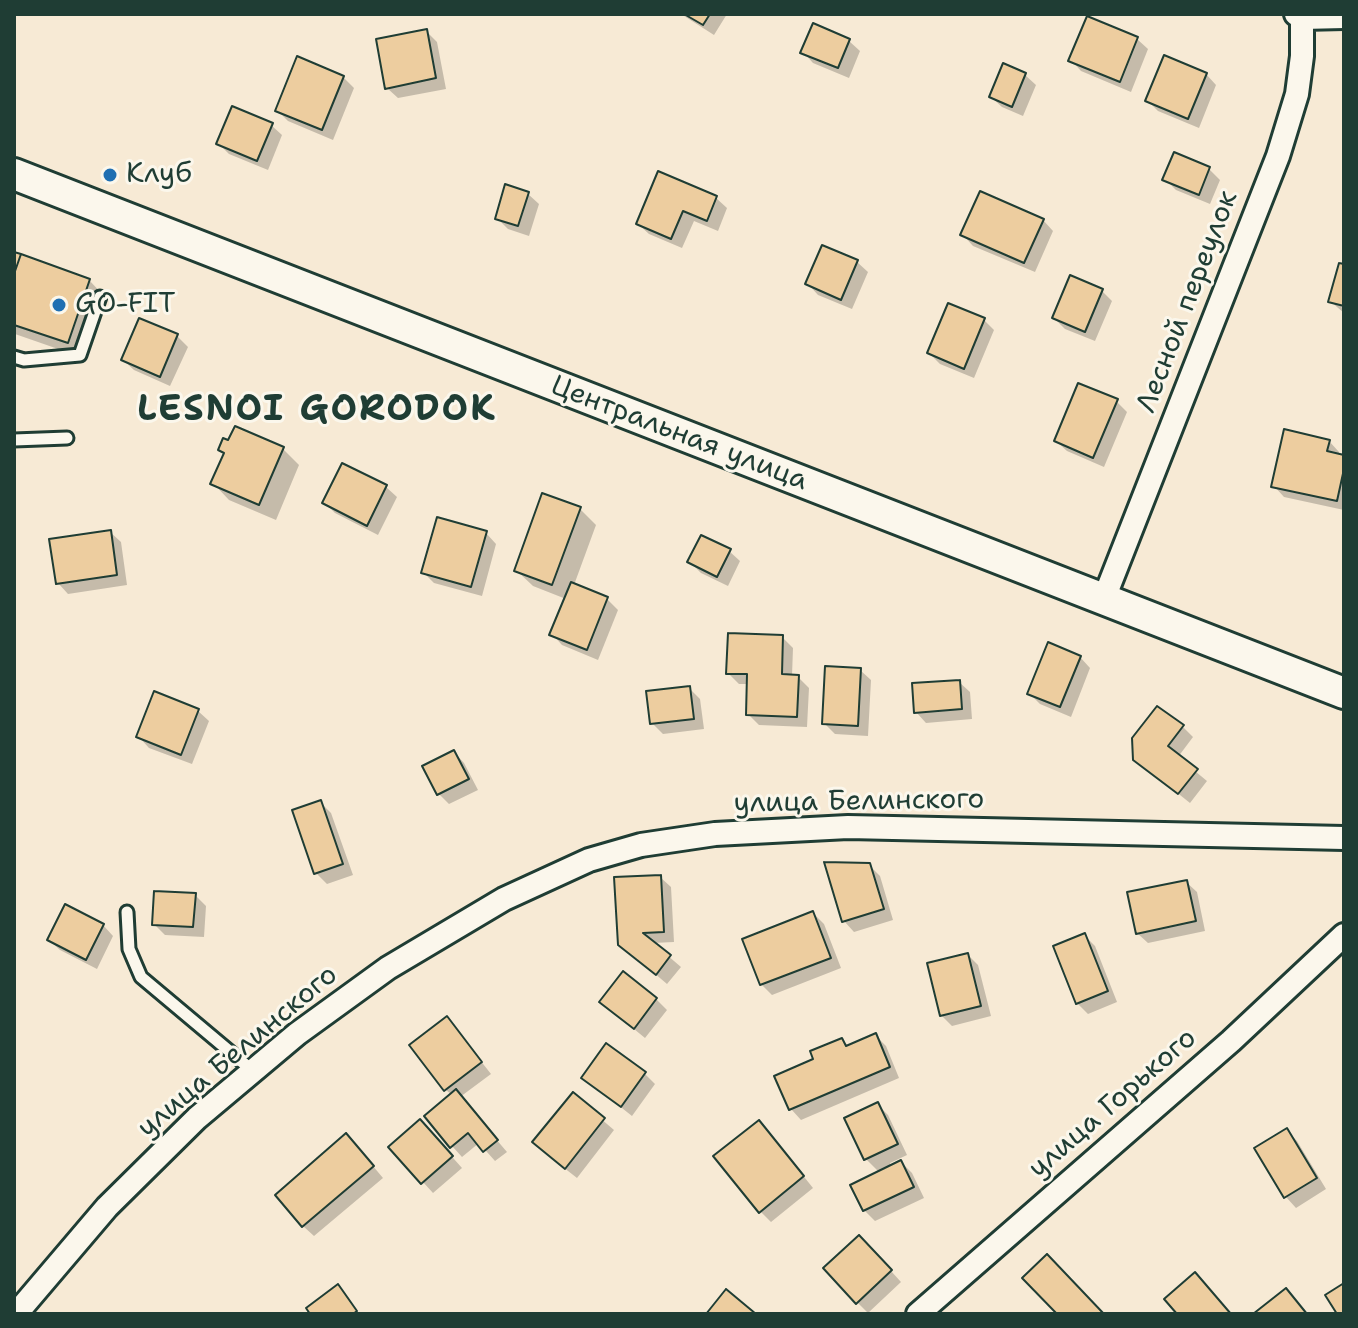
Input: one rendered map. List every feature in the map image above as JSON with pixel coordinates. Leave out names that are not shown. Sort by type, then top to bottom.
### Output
[{"type":"street","points":[[1299,16],[1344,17]]},
{"type":"street","name":"Лесной переулок","points":[[1103,601],[1278,156],[1297,94],[1302,56],[1299,16]]},
{"type":"street","name":"Центральная улица","points":[[14,174],[1344,693]]},
{"type":"street","name":"улица Белинского","points":[[16,1314],[107,1207],[197,1118],[297,1034],[388,968],[504,899],[589,860],[641,845],[715,834],[848,827],[1344,838]]},
{"type":"street","name":"улица Горького","points":[[918,1314],[1231,1041],[1344,935]]},
{"type":"lane","points":[[14,357],[24,360],[80,355],[100,297]]},
{"type":"lane","points":[[14,440],[67,438]]},
{"type":"lane","points":[[127,912],[129,949],[141,977],[253,1071]]},
{"type":"building","points":[[684,14],[710,14],[703,25]]},
{"type":"building","points":[[1087,16],[1138,37],[1120,82],[1068,61]]},
{"type":"building","points":[[813,23],[850,39],[838,68],[800,53]]},
{"type":"building","points":[[427,29],[436,78],[385,89],[376,39]]},
{"type":"building","points":[[1164,55],[1207,73],[1188,119],[1145,101]]},
{"type":"building","points":[[297,56],[344,76],[322,130],[275,111]]},
{"type":"building","points":[[1003,63],[1026,73],[1012,107],[989,97]]},
{"type":"building","points":[[232,106],[273,123],[257,161],[216,144]]},
{"type":"building","points":[[1174,152],[1210,167],[1199,195],[1162,180]]},
{"type":"building","points":[[658,171],[717,196],[707,221],[683,211],[671,239],[636,224]]},
{"type":"building","points":[[505,184],[529,192],[518,226],[495,219]]},
{"type":"building","points":[[980,191],[1044,219],[1024,263],[960,235]]},
{"type":"building","points":[[822,245],[858,260],[841,300],[805,284]]},
{"type":"building","points":[[14,252],[21,254],[14,274]]},
{"type":"building","points":[[21,254],[90,279],[68,343],[14,325],[14,274]]},
{"type":"building","points":[[1339,263],[1344,264],[1344,306],[1328,302]]},
{"type":"building","points":[[1070,275],[1103,289],[1085,332],[1052,318]]},
{"type":"building","points":[[948,303],[985,318],[964,369],[927,353]]},
{"type":"building","points":[[139,318],[178,334],[160,377],[121,360]]},
{"type":"building","points":[[1078,383],[1118,399],[1093,458],[1054,441]]},
{"type":"building","points":[[235,426],[284,447],[259,505],[210,484],[224,453],[218,450],[223,438],[228,440]]},
{"type":"building","points":[[1284,429],[1330,440],[1327,451],[1344,455],[1337,501],[1271,487]]},
{"type":"building","points":[[342,463],[387,485],[367,526],[322,503]]},
{"type":"building","points":[[542,493],[581,507],[552,585],[514,571]]},
{"type":"building","points":[[437,517],[487,531],[471,587],[421,573]]},
{"type":"building","points":[[111,530],[117,575],[56,584],[49,539]]},
{"type":"building","points":[[701,535],[731,549],[717,577],[687,562]]},
{"type":"building","points":[[571,582],[608,597],[587,650],[549,635]]},
{"type":"building","points":[[728,633],[783,635],[782,674],[799,675],[797,717],[746,715],[747,674],[726,674]]},
{"type":"building","points":[[1048,642],[1081,656],[1060,707],[1027,694]]},
{"type":"building","points":[[825,666],[861,668],[858,726],[822,724]]},
{"type":"building","points":[[960,680],[962,709],[914,713],[912,683]]},
{"type":"building","points":[[690,686],[694,719],[650,724],[646,691]]},
{"type":"building","points":[[154,691],[199,709],[181,755],[136,737]]},
{"type":"building","points":[[1157,706],[1184,725],[1168,746],[1198,769],[1178,794],[1133,760],[1132,738]]},
{"type":"building","points":[[454,750],[469,779],[437,795],[422,766]]},
{"type":"building","points":[[321,800],[343,864],[314,874],[292,810]]},
{"type":"building","points":[[824,862],[870,863],[884,909],[842,922]]},
{"type":"building","points":[[661,875],[664,932],[643,933],[671,955],[656,975],[618,945],[614,877]]},
{"type":"building","points":[[1187,880],[1196,921],[1136,934],[1127,892]]},
{"type":"building","points":[[154,891],[196,893],[193,927],[152,925]]},
{"type":"building","points":[[65,904],[104,924],[86,960],[47,940]]},
{"type":"building","points":[[813,911],[831,958],[760,985],[742,939]]},
{"type":"building","points":[[1085,933],[1108,991],[1076,1004],[1053,946]]},
{"type":"building","points":[[968,953],[981,1006],[940,1016],[927,963]]},
{"type":"building","points":[[623,971],[657,998],[634,1029],[599,1002]]},
{"type":"building","points":[[447,1016],[482,1062],[444,1091],[409,1045]]},
{"type":"building","points":[[876,1033],[890,1067],[789,1110],[774,1076],[813,1059],[810,1051],[842,1038],[846,1046]]},
{"type":"building","points":[[606,1043],[646,1072],[621,1107],[581,1078]]},
{"type":"building","points":[[456,1089],[498,1140],[483,1152],[468,1133],[450,1148],[424,1116]]},
{"type":"building","points":[[573,1092],[605,1118],[565,1169],[532,1142]]},
{"type":"building","points":[[878,1102],[898,1144],[864,1160],[844,1118]]},
{"type":"building","points":[[420,1119],[453,1156],[421,1184],[388,1147]]},
{"type":"building","points":[[759,1120],[804,1176],[759,1213],[713,1156]]},
{"type":"building","points":[[1287,1128],[1317,1178],[1284,1198],[1254,1148]]},
{"type":"building","points":[[346,1133],[374,1166],[302,1227],[275,1195]]},
{"type":"building","points":[[901,1160],[914,1187],[863,1211],[850,1185]]},
{"type":"building","points":[[859,1235],[892,1270],[856,1304],[823,1268]]},
{"type":"building","points":[[1047,1254],[1104,1314],[1057,1314],[1022,1278]]},
{"type":"building","points":[[1195,1272],[1231,1314],[1177,1314],[1164,1299]]},
{"type":"building","points":[[1344,1283],[1344,1314],[1337,1314],[1325,1295]]},
{"type":"building","points":[[338,1284],[357,1311],[353,1314],[310,1314],[306,1308]]},
{"type":"building","points":[[1286,1288],[1307,1314],[1253,1314]]},
{"type":"building","points":[[726,1289],[756,1314],[706,1314]]},
{"type":"place","name":"Клуб","points":[[110,175]]},
{"type":"place","name":"GO-FIT","points":[[59,305]]},
{"type":"district","name":"LESNOI GORODOK","points":[[317,411]]}]
